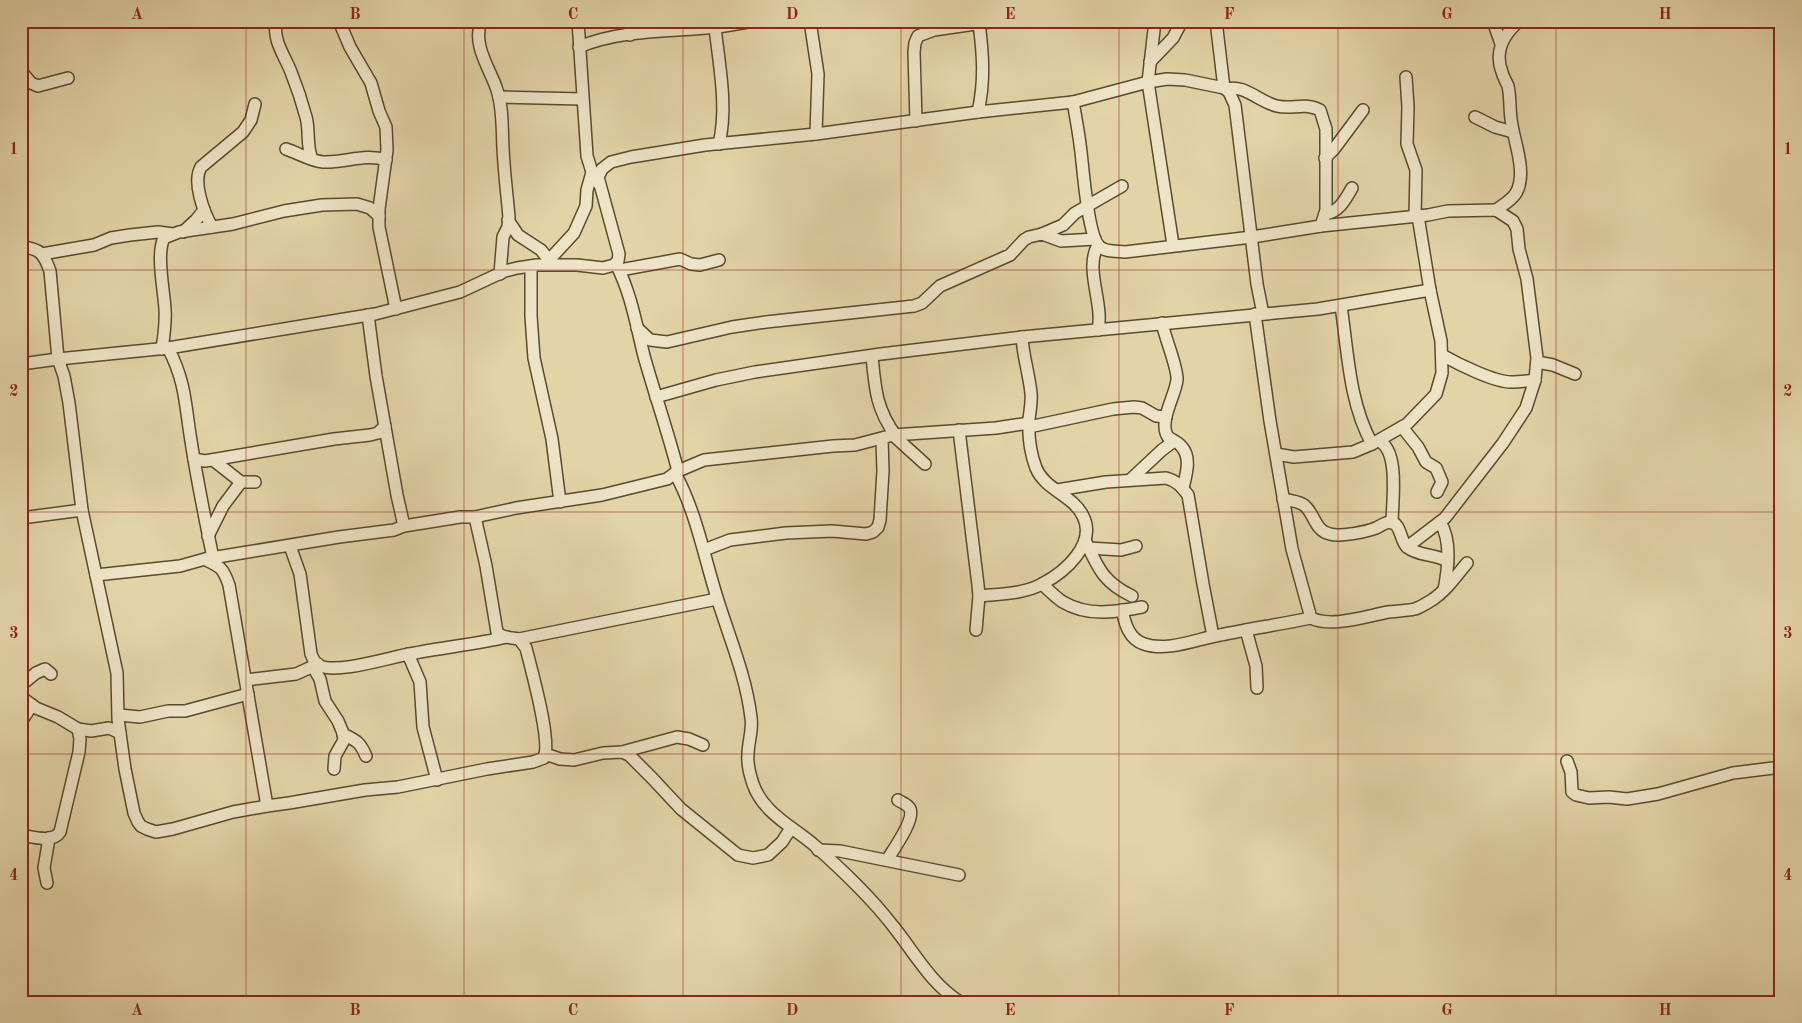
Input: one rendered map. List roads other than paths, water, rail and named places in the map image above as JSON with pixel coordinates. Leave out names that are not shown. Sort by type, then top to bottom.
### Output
[{"type":"street","points":[[276,21],[276,39],[292,74],[307,118],[309,148],[312,159]]},
{"type":"street","points":[[339,21],[350,47],[371,83],[386,128],[387,150],[379,216],[383,252],[396,309]]},
{"type":"street","points":[[480,21],[478,43],[499,97],[502,122],[508,227],[503,237],[500,274]]},
{"type":"street","points":[[578,21],[587,156],[592,172],[599,184]]},
{"type":"street","points":[[630,21],[630,35]]},
{"type":"street","points":[[668,21],[686,29]]},
{"type":"street","points":[[579,47],[598,40],[630,35],[715,27],[754,21]]},
{"type":"street","points":[[810,21],[818,74],[816,134]]},
{"type":"street","points":[[916,121],[915,43],[918,36],[933,26],[996,21]]},
{"type":"street","points":[[1155,21],[1148,82],[1173,245]]},
{"type":"street","points":[[1150,62],[1173,38],[1182,21]]},
{"type":"street","points":[[1216,21],[1225,89],[1233,97],[1235,105],[1252,237],[1270,421],[1292,549],[1311,618]]},
{"type":"street","points":[[1493,21],[1501,44]]},
{"type":"street","points":[[1496,210],[1516,194],[1520,178],[1519,158],[1510,111],[1510,98],[1499,55],[1504,37],[1520,21]]},
{"type":"street","points":[[978,112],[983,91],[984,74],[979,23]]},
{"type":"street","points":[[715,27],[723,112],[719,144]]},
{"type":"street","points":[[21,71],[31,83],[38,86],[68,78]]},
{"type":"street","points":[[1276,454],[1294,457],[1353,452],[1376,442],[1407,424],[1436,394],[1441,378],[1442,355],[1437,320],[1416,217],[1416,170],[1406,144],[1406,77]]},
{"type":"street","points":[[960,1002],[946,993],[886,918],[841,870],[769,809],[754,787],[747,756],[751,727],[743,680],[717,599],[704,550],[684,488],[676,472],[667,429],[656,397],[632,303],[618,267],[619,254],[598,177],[602,169],[611,162],[631,157],[719,144],[816,134],[978,112],[1072,102],[1148,82],[1167,79],[1185,80],[1225,89],[1238,88],[1279,107],[1314,106],[1320,110],[1326,129],[1325,214],[1321,226]]},
{"type":"street","points":[[499,97],[582,99]]},
{"type":"street","points":[[1072,102],[1080,144],[1088,206],[1096,242],[1099,247],[1106,250],[1125,252],[1252,237],[1321,226],[1416,217],[1448,211],[1496,210],[1516,224],[1519,249],[1527,279],[1537,362],[1535,380],[1526,408],[1465,493],[1440,522],[1407,546]]},
{"type":"street","points":[[212,227],[200,198],[197,173],[200,167],[243,132],[250,120],[255,104]]},
{"type":"street","points":[[1325,158],[1363,110]]},
{"type":"street","points":[[1475,118],[1495,127],[1513,132]]},
{"type":"street","points":[[286,149],[312,159],[336,162],[377,157],[386,160]]},
{"type":"street","points":[[552,262],[574,232],[586,206],[587,190],[592,172]]},
{"type":"street","points":[[637,328],[650,340],[667,342],[724,328],[914,306],[922,303],[940,286],[1000,261],[1015,251],[1024,240],[1063,225],[1075,214],[1122,186]]},
{"type":"street","points":[[1325,214],[1334,212],[1344,202],[1352,188]]},
{"type":"street","points":[[209,559],[208,536],[194,458],[185,392],[178,367],[165,349],[166,311],[160,245],[164,238],[178,233],[249,221],[284,211],[322,205],[357,204],[370,208],[379,216]]},
{"type":"street","points":[[42,254],[94,245],[111,238],[130,235],[158,232],[178,233],[196,220],[204,210]]},
{"type":"street","points":[[508,220],[518,234],[532,243],[552,262]]},
{"type":"street","points":[[1042,234],[1061,241],[1096,242]]},
{"type":"street","points":[[1096,242],[1094,267],[1095,288],[1100,316],[1098,330]]},
{"type":"street","points":[[21,247],[34,248],[42,254],[50,271],[58,359],[69,403],[82,510],[118,673],[120,733],[125,769],[134,813],[138,822],[147,829],[156,832],[172,830],[233,812],[364,790],[398,787],[533,762],[544,758],[546,754],[544,731],[534,677],[526,648],[519,639]]},
{"type":"street","points":[[21,364],[165,349],[368,315],[460,292],[517,268],[552,262],[603,268],[680,259],[691,264],[700,265],[719,260]]},
{"type":"street","points":[[531,266],[531,316],[534,358],[552,440],[560,502]]},
{"type":"street","points":[[656,397],[716,380],[755,372],[1022,337],[1341,306],[1430,290]]},
{"type":"street","points":[[1341,306],[1355,400],[1363,423],[1376,442],[1386,446],[1393,466],[1392,523]]},
{"type":"street","points":[[368,315],[371,345],[397,495],[399,528]]},
{"type":"street","points":[[1162,323],[1176,369],[1177,380],[1166,417],[1166,434],[1180,444],[1187,460],[1187,471],[1183,488]]},
{"type":"street","points":[[1022,337],[1023,354],[1031,393],[1029,425],[1031,451],[1037,471],[1041,478],[1076,506],[1083,516],[1086,526],[1087,544],[1096,566],[1116,588],[1132,596]]},
{"type":"street","points":[[1442,355],[1500,380],[1511,382],[1535,380]]},
{"type":"street","points":[[704,550],[730,540],[786,533],[832,530],[866,534],[874,532],[880,520],[883,470],[890,436],[888,425],[878,404],[872,356]]},
{"type":"street","points":[[1537,362],[1553,365],[1575,374]]},
{"type":"street","points":[[96,575],[180,566],[209,559],[339,537],[460,517],[475,517],[516,508],[560,502],[666,479],[676,472],[704,460],[826,446],[855,445],[890,436],[1029,425],[1113,409],[1134,407],[1142,408],[1156,416],[1166,417]]},
{"type":"street","points":[[194,458],[206,461],[373,434],[382,430],[385,426]]},
{"type":"street","points":[[1402,427],[1418,447],[1424,460],[1436,468],[1442,482],[1437,492]]},
{"type":"street","points":[[959,430],[979,596],[976,630]]},
{"type":"street","points":[[373,434],[388,439]]},
{"type":"street","points":[[890,436],[925,464]]},
{"type":"street","points":[[1130,480],[1174,441]]},
{"type":"street","points":[[213,460],[241,482],[255,482]]},
{"type":"street","points":[[1057,490],[1106,482],[1166,478],[1174,480],[1183,488],[1188,495],[1213,636]]},
{"type":"street","points":[[208,536],[223,506],[241,482]]},
{"type":"street","points":[[1283,499],[1306,507],[1317,527],[1329,534],[1340,535],[1368,530],[1390,522],[1398,527],[1402,540],[1407,546],[1426,555],[1441,557],[1447,561]]},
{"type":"street","points":[[21,518],[82,510]]},
{"type":"street","points":[[475,517],[486,566],[496,627],[500,636],[519,639],[717,599]]},
{"type":"street","points":[[1440,522],[1446,536],[1447,561],[1444,590]]},
{"type":"street","points":[[979,596],[1013,592],[1042,584],[1072,562],[1087,544]]},
{"type":"street","points":[[1087,544],[1121,550],[1136,546]]},
{"type":"street","points":[[290,546],[300,574],[311,654],[325,700],[338,721],[343,734],[344,740],[335,756],[334,769]]},
{"type":"street","points":[[209,559],[224,571],[229,585],[267,806]]},
{"type":"street","points":[[1122,610],[1130,633],[1143,644],[1154,646],[1178,644],[1311,618],[1325,622],[1350,620],[1414,609],[1434,599],[1467,563]]},
{"type":"street","points":[[1042,584],[1062,601],[1079,609],[1097,613],[1142,607]]},
{"type":"street","points":[[1246,630],[1256,666],[1257,688]]},
{"type":"street","points":[[246,680],[296,674],[316,666],[338,668],[360,665],[408,654],[507,637]]},
{"type":"street","points":[[408,654],[420,682],[423,727],[437,780]]},
{"type":"street","points":[[21,685],[36,673],[45,669],[51,674]]},
{"type":"street","points":[[106,728],[119,717],[140,717],[168,711],[185,711],[248,694]]},
{"type":"street","points":[[21,697],[32,705],[58,716],[78,729],[86,731],[106,728],[120,733]]},
{"type":"street","points":[[21,722],[32,705]]},
{"type":"street","points":[[21,835],[49,838],[57,836],[60,832],[79,752],[80,739],[78,729]]},
{"type":"street","points":[[343,734],[361,744],[366,756]]},
{"type":"street","points":[[546,754],[560,759],[574,760],[603,753],[622,752],[677,737],[689,739],[703,745]]},
{"type":"street","points":[[622,752],[629,755],[681,809],[738,855],[753,858],[768,855],[782,842],[791,828]]},
{"type":"street","points":[[1568,761],[1571,772],[1572,792],[1589,798],[1609,797],[1627,799],[1658,794],[1733,773],[1781,767]]},
{"type":"street","points":[[887,860],[910,820],[908,805],[898,800]]},
{"type":"street","points":[[47,882],[44,868],[49,838]]},
{"type":"street","points":[[818,850],[832,849],[959,875]]}]
